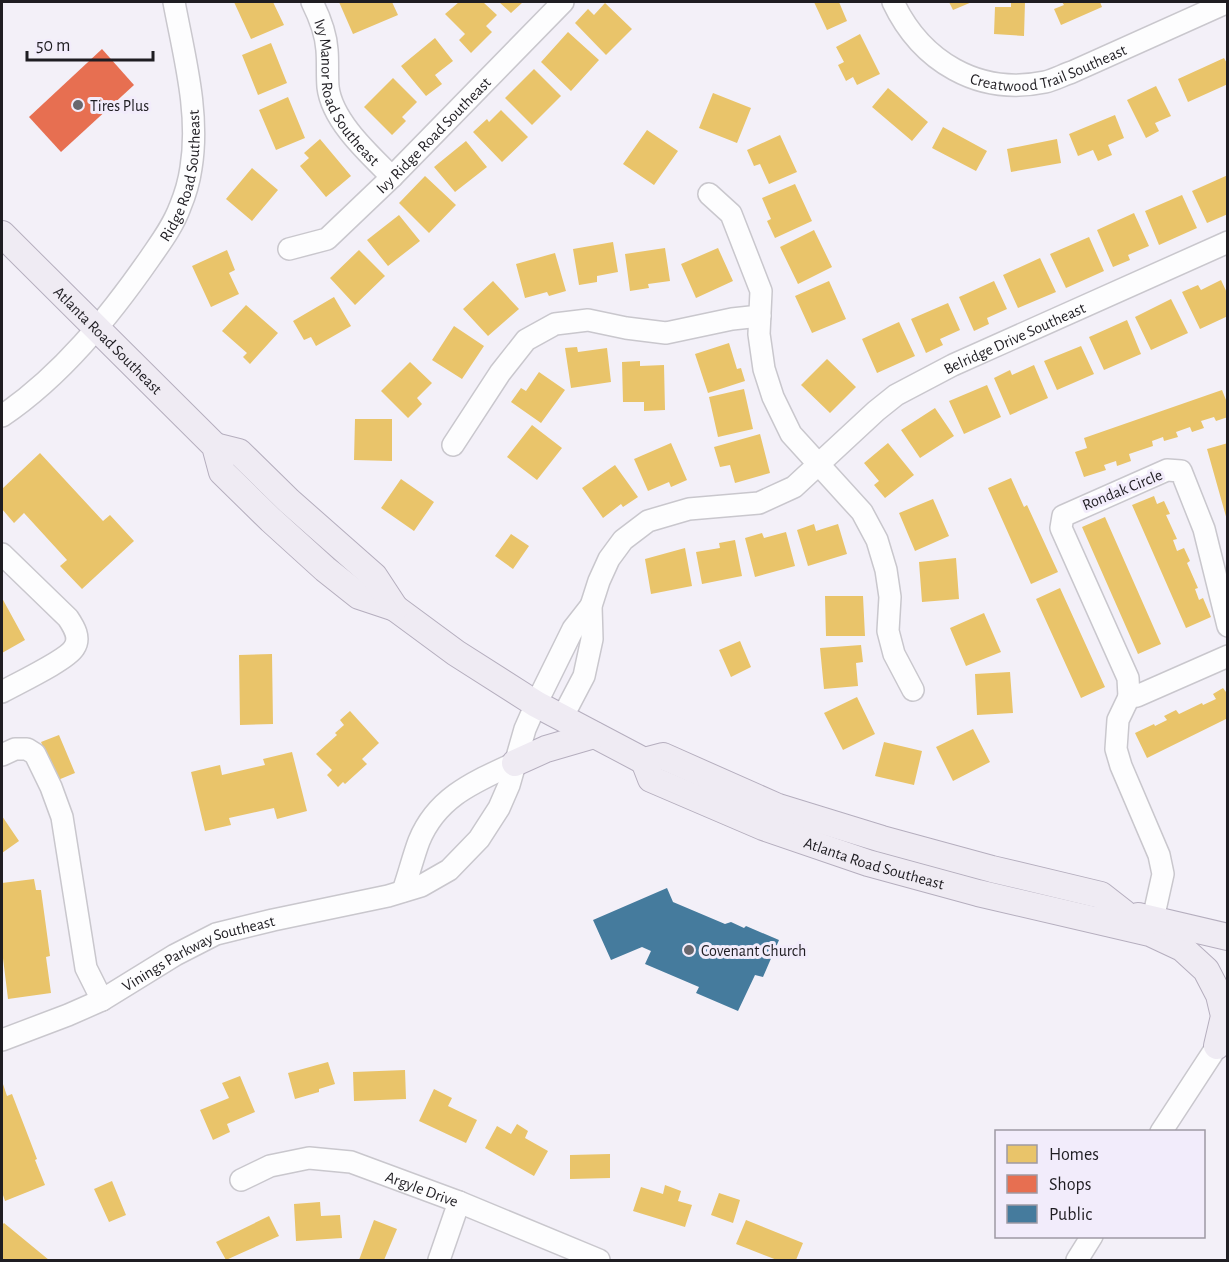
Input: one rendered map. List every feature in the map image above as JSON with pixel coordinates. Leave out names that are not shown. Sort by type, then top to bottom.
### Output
[{"type":"main road","name":"Atlanta Road Southeast","points":[[2,234],[215,446],[222,472],[299,546],[359,596],[395,608],[456,652],[536,704],[644,761],[651,779],[784,835],[868,863],[1091,920],[1124,913],[1227,937]]},
{"type":"main road","points":[[515,763],[546,749],[594,735]]},
{"type":"main road","name":"Atlanta Road Southeast","points":[[644,761],[663,756],[778,807],[830,824],[992,869],[1101,895],[1124,913]]},
{"type":"main road","points":[[1091,920],[1150,933],[1182,948],[1206,970],[1219,995],[1224,1016],[1222,1038]]},
{"type":"street","name":"Ridge Road Southeast","points":[[2,416],[15,408],[71,357],[96,328],[133,282],[180,209],[192,166],[193,121],[191,97],[174,2]]},
{"type":"street","name":"Ivy Manor Road Southeast","points":[[312,2],[318,13],[327,47],[328,90],[338,113],[353,137],[392,177]]},
{"type":"street","name":"Ivy Ridge Road Southeast","points":[[289,249],[327,239],[392,177],[563,2]]},
{"type":"street","name":"Creatwood Trail Southeast","points":[[893,2],[902,21],[918,41],[940,61],[966,76],[1016,85],[1045,82],[1072,72],[1227,2]]},
{"type":"street","points":[[709,194],[731,214],[761,291],[759,334],[764,369],[773,397],[791,434],[862,512],[878,540],[890,597],[888,631],[894,654],[913,690]]},
{"type":"street","name":"Belridge Drive Southeast","points":[[536,704],[573,629],[591,606],[609,559],[623,540],[648,521],[689,509],[759,503],[794,487],[896,394],[953,365],[1227,242]]},
{"type":"street","points":[[453,445],[500,373],[526,340],[555,324],[588,320],[666,333],[732,319],[760,316]]},
{"type":"street","name":"Rondak Circle","points":[[1129,697],[1128,678],[1061,528],[1063,516],[1167,471],[1181,471],[1204,529],[1227,626]]},
{"type":"street","points":[[2,554],[68,618],[78,638],[74,649],[62,658],[2,692]]},
{"type":"street","name":"Belridge Drive Southeast","points":[[562,718],[584,676],[592,639],[591,606]]},
{"type":"street","points":[[1153,919],[1163,874],[1159,855],[1116,749],[1118,720],[1129,697],[1227,656]]},
{"type":"street","name":"Vinings Parkway Southeast","points":[[2,1040],[102,1000],[175,955],[216,934],[372,900],[421,886],[435,879],[449,870],[470,850],[490,824],[509,786],[525,729],[536,704]]},
{"type":"street","points":[[2,755],[15,749],[27,749],[35,754],[51,787],[62,817],[86,968],[102,1000]]},
{"type":"street","points":[[403,891],[419,842],[441,806],[458,792],[515,763]]},
{"type":"street","points":[[1162,1130],[1222,1038]]},
{"type":"street","name":"Argyle Drive","points":[[241,1180],[270,1166],[309,1158],[351,1162],[459,1202],[599,1260]]},
{"type":"street","points":[[440,1260],[459,1202]]},
{"type":"street","points":[[1081,1259],[1091,1238]]},
{"type":"building: Homes","points":[[234,2],[273,2],[284,25],[251,39]]},
{"type":"building: Homes","points":[[339,2],[392,2],[398,15],[353,34]]},
{"type":"building: Homes","points":[[459,2],[483,2],[497,15],[486,26],[492,32],[471,53],[459,40],[465,34],[445,14]]},
{"type":"building: Homes","points":[[499,2],[523,2],[511,13]]},
{"type":"building: Homes","points":[[814,2],[839,2],[847,21],[827,30]]},
{"type":"building: Homes","points":[[949,2],[972,2],[953,10]]},
{"type":"building: Homes","points":[[1011,2],[1025,2],[1024,36],[994,34],[995,7],[1011,7]]},
{"type":"building: Homes","points":[[1062,2],[1100,2],[1102,7],[1061,25],[1054,9],[1064,5]]},
{"type":"building: Homes","points":[[605,3],[632,29],[606,55],[575,23],[588,9],[594,15]]},
{"type":"building: Homes","points":[[568,32],[599,60],[571,91],[541,62]]},
{"type":"building: Homes","points":[[860,34],[880,74],[857,85],[853,77],[846,81],[838,65],[844,62],[836,47]]},
{"type":"building: Homes","points":[[435,38],[453,61],[435,75],[442,84],[426,96],[401,66]]},
{"type":"building: Homes","points":[[271,43],[287,83],[258,95],[242,55]]},
{"type":"building: Homes","points":[[1224,58],[1228,65],[1228,84],[1188,102],[1178,79]]},
{"type":"building: Homes","points":[[534,69],[561,96],[532,125],[505,98]]},
{"type":"building: Homes","points":[[393,78],[417,102],[402,117],[406,121],[392,135],[364,107]]},
{"type":"building: Homes","points":[[1156,86],[1171,116],[1155,123],[1159,131],[1146,138],[1127,100]]},
{"type":"building: Homes","points":[[888,88],[928,122],[912,141],[872,107]]},
{"type":"building: Homes","points":[[713,93],[751,108],[737,143],[699,128]]},
{"type":"building: Homes","points":[[288,97],[305,138],[276,150],[259,110]]},
{"type":"building: Homes","points":[[501,110],[528,137],[502,162],[473,132],[487,119],[489,122]]},
{"type":"building: Homes","points":[[1115,115],[1124,138],[1108,145],[1112,155],[1098,161],[1093,150],[1078,156],[1069,134]]},
{"type":"building: Homes","points":[[943,127],[987,151],[976,171],[932,148]]},
{"type":"building: Homes","points":[[647,130],[678,151],[654,185],[623,164]]},
{"type":"building: Homes","points":[[780,135],[797,172],[769,184],[760,164],[754,166],[747,150]]},
{"type":"building: Homes","points":[[320,139],[351,176],[326,197],[300,166],[309,158],[304,153]]},
{"type":"building: Homes","points":[[1057,139],[1061,163],[1011,172],[1007,149]]},
{"type":"building: Homes","points":[[466,141],[487,167],[455,192],[434,167]]},
{"type":"building: Homes","points":[[252,168],[278,190],[252,221],[226,199]]},
{"type":"building: Homes","points":[[1228,175],[1228,214],[1207,223],[1192,191]]},
{"type":"building: Homes","points":[[425,176],[456,205],[429,233],[399,203]]},
{"type":"building: Homes","points":[[795,184],[812,221],[775,238],[767,221],[771,219],[762,198]]},
{"type":"building: Homes","points":[[1182,195],[1197,228],[1159,245],[1145,211]]},
{"type":"building: Homes","points":[[1134,213],[1149,246],[1128,255],[1130,260],[1113,267],[1097,230]]},
{"type":"building: Homes","points":[[399,215],[420,241],[388,266],[367,240]]},
{"type":"building: Homes","points":[[814,230],[832,267],[798,284],[780,247]]},
{"type":"building: Homes","points":[[1089,237],[1104,271],[1066,288],[1050,254]]},
{"type":"building: Homes","points":[[613,242],[618,272],[597,276],[597,282],[579,285],[573,249]]},
{"type":"building: Homes","points":[[665,248],[670,281],[648,284],[649,288],[630,291],[625,254]]},
{"type":"building: Homes","points":[[718,248],[733,281],[696,298],[681,264]]},
{"type":"building: Homes","points":[[227,250],[235,270],[229,273],[239,294],[211,307],[192,266]]},
{"type":"building: Homes","points":[[359,250],[385,276],[355,305],[330,278]]},
{"type":"building: Homes","points":[[555,253],[566,291],[549,296],[547,292],[525,298],[516,264]]},
{"type":"building: Homes","points":[[1040,258],[1056,292],[1018,308],[1003,275]]},
{"type":"building: Homes","points":[[1221,280],[1228,295],[1228,316],[1200,329],[1182,292],[1198,285],[1201,290]]},
{"type":"building: Homes","points":[[493,281],[519,309],[488,336],[463,309]]},
{"type":"building: Homes","points":[[829,281],[846,319],[812,333],[795,296]]},
{"type":"building: Homes","points":[[994,281],[1007,309],[987,318],[989,324],[974,331],[959,297]]},
{"type":"building: Homes","points":[[334,297],[351,326],[316,346],[311,337],[304,340],[293,321]]},
{"type":"building: Homes","points":[[1171,299],[1188,333],[1151,350],[1135,317]]},
{"type":"building: Homes","points":[[948,303],[960,330],[940,339],[943,345],[926,353],[911,319]]},
{"type":"building: Homes","points":[[246,305],[278,333],[250,364],[243,357],[247,353],[222,331]]},
{"type":"building: Homes","points":[[1127,320],[1141,354],[1104,370],[1089,337]]},
{"type":"building: Homes","points":[[899,322],[915,356],[877,373],[862,339]]},
{"type":"building: Homes","points":[[454,326],[484,346],[462,379],[432,360]]},
{"type":"building: Homes","points":[[729,343],[737,369],[741,368],[745,381],[708,393],[695,354]]},
{"type":"building: Homes","points":[[1081,346],[1094,374],[1057,390],[1044,361]]},
{"type":"building: Homes","points":[[577,347],[578,352],[607,348],[611,382],[571,388],[565,348]]},
{"type":"building: Homes","points":[[827,359],[856,387],[830,413],[801,385]]},
{"type":"building: Homes","points":[[640,361],[640,366],[664,365],[665,410],[644,411],[644,402],[623,402],[622,362]]},
{"type":"building: Homes","points":[[410,362],[432,383],[417,398],[422,404],[408,418],[381,391]]},
{"type":"building: Homes","points":[[1034,365],[1048,398],[1010,415],[994,378],[1010,370],[1012,375]]},
{"type":"building: Homes","points":[[539,372],[565,390],[541,423],[511,402],[521,388],[526,391]]},
{"type":"building: Homes","points":[[987,385],[1001,417],[964,434],[949,401]]},
{"type":"building: Homes","points":[[744,389],[753,429],[718,437],[709,397]]},
{"type":"building: Homes","points":[[1222,390],[1228,405],[1228,417],[1216,421],[1214,417],[1201,421],[1204,428],[1192,432],[1190,427],[1176,432],[1178,437],[1164,441],[1163,437],[1152,441],[1153,446],[1129,454],[1131,461],[1117,466],[1116,461],[1104,465],[1106,470],[1084,477],[1075,452],[1087,448],[1084,438]]},
{"type":"building: Homes","points":[[935,408],[954,436],[920,458],[901,430]]},
{"type":"building: Homes","points":[[355,419],[392,419],[392,461],[354,460]]},
{"type":"building: Homes","points":[[532,425],[562,448],[537,480],[507,457]]},
{"type":"building: Homes","points":[[760,434],[770,473],[735,483],[730,465],[720,467],[714,447]]},
{"type":"building: Homes","points":[[671,443],[687,480],[671,487],[669,482],[648,491],[634,459]]},
{"type":"building: Homes","points":[[888,443],[914,475],[885,498],[874,485],[879,481],[864,463]]},
{"type":"building: Homes","points":[[1228,443],[1228,519],[1227,520],[1207,449]]},
{"type":"building: Homes","points":[[40,453],[103,521],[110,515],[134,541],[82,589],[60,566],[67,560],[24,513],[14,523],[2,509],[2,489]]},
{"type":"building: Homes","points":[[615,465],[638,497],[623,507],[621,504],[603,518],[582,488]]},
{"type":"building: Homes","points":[[1011,478],[1024,507],[1027,505],[1058,572],[1031,584],[988,488]]},
{"type":"building: Homes","points":[[401,479],[434,502],[414,531],[381,508]]},
{"type":"building: Homes","points":[[1154,496],[1157,504],[1164,501],[1170,514],[1166,515],[1177,539],[1173,540],[1177,551],[1184,548],[1190,561],[1187,563],[1198,588],[1195,589],[1199,600],[1203,598],[1211,617],[1186,628],[1132,505]]},
{"type":"building: Homes","points":[[933,499],[949,536],[915,551],[899,513]]},
{"type":"building: Homes","points":[[1105,517],[1161,644],[1138,654],[1082,527]]},
{"type":"building: Homes","points":[[814,524],[816,531],[838,524],[847,554],[808,566],[797,530]]},
{"type":"building: Homes","points":[[786,532],[795,566],[755,577],[745,538],[762,533],[764,538]]},
{"type":"building: Homes","points":[[511,534],[529,546],[513,569],[495,556]]},
{"type":"building: Homes","points":[[735,540],[742,576],[702,584],[696,552],[720,548],[719,543]]},
{"type":"building: Homes","points":[[685,548],[692,586],[651,594],[645,559]]},
{"type":"building: Homes","points":[[956,558],[959,599],[922,602],[919,562]]},
{"type":"building: Homes","points":[[1060,588],[1105,687],[1081,698],[1036,599]]},
{"type":"building: Homes","points":[[825,596],[863,596],[865,636],[826,636]]},
{"type":"building: Homes","points":[[2,598],[25,640],[2,653]]},
{"type":"building: Homes","points":[[984,613],[1001,652],[966,666],[950,628]]},
{"type":"building: Homes","points":[[740,641],[751,667],[731,677],[719,650]]},
{"type":"building: Homes","points":[[861,645],[863,662],[856,663],[858,686],[824,689],[820,648]]},
{"type":"building: Homes","points":[[272,654],[273,724],[240,725],[239,655]]},
{"type":"building: Homes","points":[[1010,672],[1013,713],[977,715],[975,674]]},
{"type":"building: Homes","points":[[1223,688],[1226,692],[1228,691],[1228,718],[1147,758],[1135,733],[1167,720],[1164,716],[1176,710],[1179,714],[1216,699],[1213,694]]},
{"type":"building: Homes","points":[[857,697],[875,734],[843,750],[824,713]]},
{"type":"building: Homes","points":[[350,711],[379,743],[362,759],[367,764],[345,784],[343,782],[338,787],[327,775],[332,770],[316,754],[337,735],[335,733],[344,725],[340,720]]},
{"type":"building: Homes","points":[[973,729],[990,762],[953,781],[936,747]]},
{"type":"building: Homes","points":[[59,735],[75,773],[58,780],[41,742]]},
{"type":"building: Homes","points":[[884,742],[922,751],[914,785],[875,776]]},
{"type":"building: Homes","points":[[292,752],[307,811],[277,819],[274,808],[229,818],[231,825],[205,831],[191,772],[220,765],[222,775],[265,765],[263,759]]},
{"type":"building: Homes","points":[[2,816],[19,841],[2,853]]},
{"type":"building: Homes","points":[[34,879],[36,890],[41,890],[50,956],[46,957],[51,993],[8,999],[2,950],[2,883]]},
{"type":"building: Homes","points":[[328,1062],[335,1084],[319,1089],[319,1092],[295,1099],[288,1073]]},
{"type":"building: Homes","points":[[405,1070],[406,1099],[354,1101],[353,1072]]},
{"type":"building: Homes","points":[[240,1076],[255,1112],[227,1124],[230,1132],[213,1140],[200,1110],[229,1098],[222,1083]]},
{"type":"building: Homes","points":[[2,1081],[7,1096],[12,1094],[45,1185],[5,1201],[2,1192]]},
{"type":"building: Homes","points":[[434,1089],[452,1098],[448,1106],[477,1120],[466,1143],[419,1121]]},
{"type":"building: Homes","points":[[517,1124],[528,1131],[525,1138],[548,1151],[534,1176],[485,1148],[497,1126],[511,1134]]},
{"type":"building: Homes","points":[[610,1154],[610,1178],[570,1179],[570,1155]]},
{"type":"building: Homes","points":[[112,1181],[126,1215],[109,1222],[94,1189]]},
{"type":"building: Homes","points":[[665,1185],[681,1191],[678,1201],[692,1205],[685,1227],[633,1211],[641,1187],[663,1194]]},
{"type":"building: Homes","points":[[719,1193],[740,1200],[733,1223],[711,1215]]},
{"type":"building: Homes","points":[[320,1202],[321,1216],[340,1215],[342,1238],[296,1241],[294,1204]]},
{"type":"building: Homes","points":[[269,1216],[279,1236],[226,1260],[216,1242]]},
{"type":"building: Homes","points":[[374,1220],[397,1229],[384,1260],[359,1260]]},
{"type":"building: Homes","points":[[746,1220],[803,1243],[796,1260],[777,1260],[736,1244]]},
{"type":"building: Homes","points":[[4,1223],[49,1260],[2,1260],[2,1225]]},
{"type":"building: Shops","points":[[102,49],[134,85],[61,152],[29,117]]},
{"type":"building: Public","points":[[667,888],[673,902],[725,924],[731,922],[744,928],[746,926],[779,940],[763,977],[755,975],[738,1011],[696,993],[699,987],[645,964],[651,951],[642,947],[611,960],[593,920]]},
{"type":"place","name":"Tires Plus","points":[[78,105]]},
{"type":"place","name":"Covenant Church","points":[[689,950]]}]
